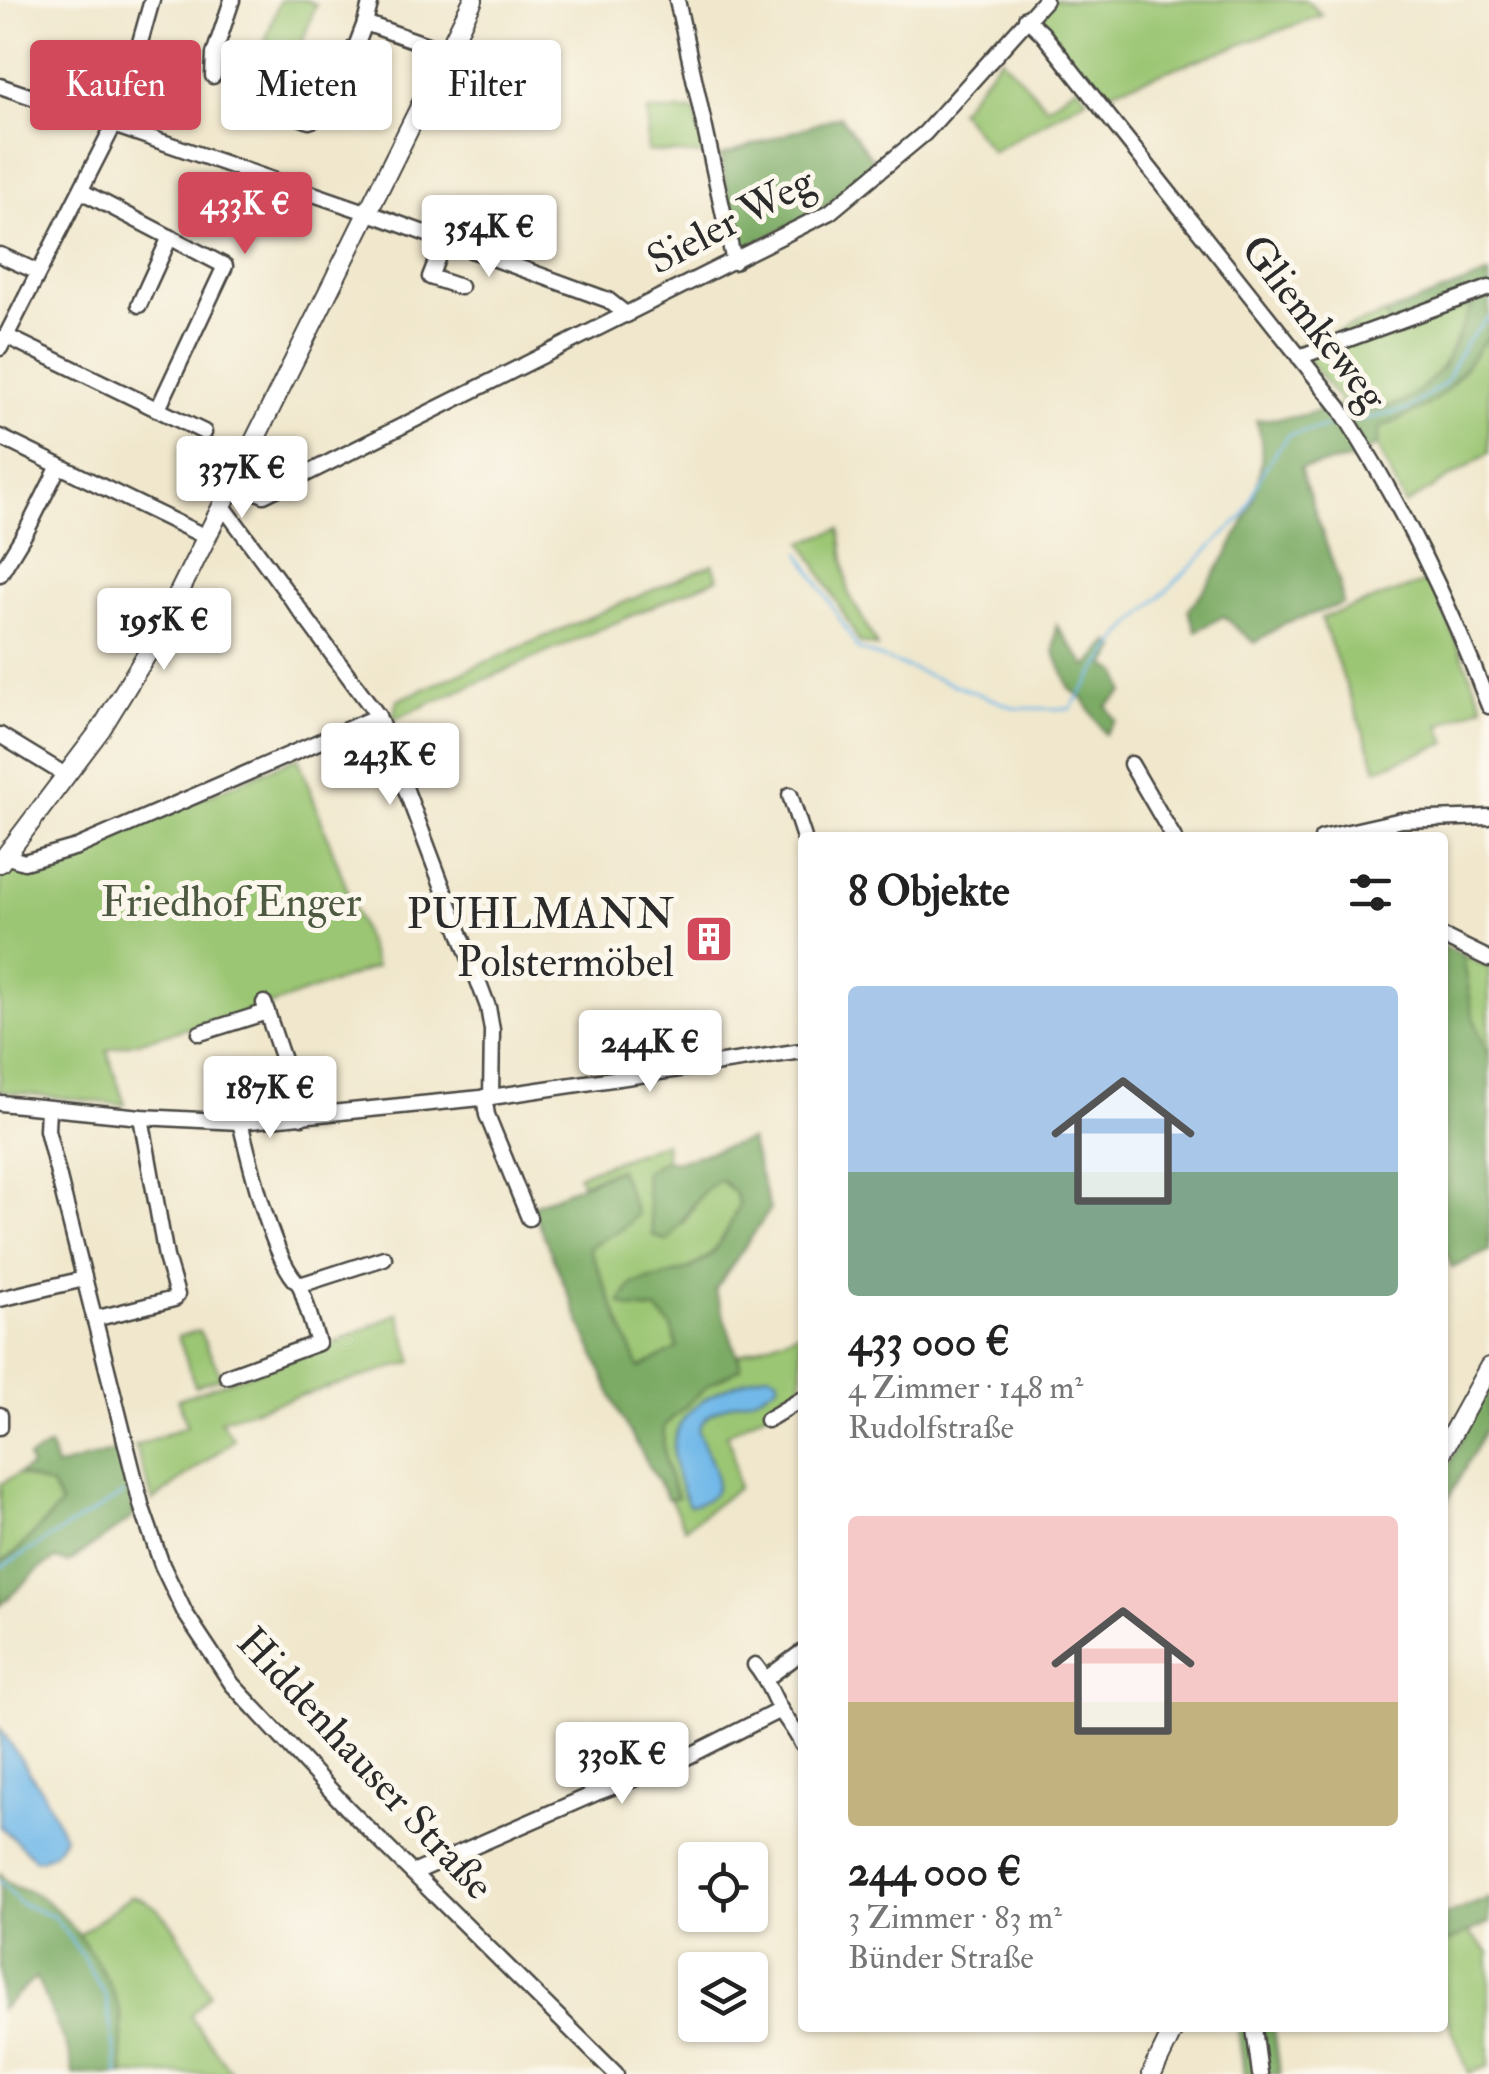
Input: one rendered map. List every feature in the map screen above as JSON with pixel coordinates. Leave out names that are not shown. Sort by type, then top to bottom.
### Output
[{"type":"main road","points":[[453,40],[472,0]]},
{"type":"main road","points":[[2,860],[67,776],[129,685],[235,483],[412,124]]},
{"type":"main road","points":[[1448,1441],[1489,1367]]},
{"type":"main road","points":[[1152,2074],[1172,2032]]},
{"type":"street","points":[[141,40],[152,0]]},
{"type":"street","points":[[213,76],[211,64],[232,0]]},
{"type":"street","points":[[358,40],[371,0]]},
{"type":"street","points":[[677,0],[734,262]]},
{"type":"street","name":"Sieler Weg","points":[[235,483],[264,495],[830,212],[936,122],[1045,0]]},
{"type":"street","name":"Gliemkeweg","points":[[1026,18],[1042,33],[1340,408],[1397,501],[1455,616],[1489,706]]},
{"type":"street","points":[[364,23],[413,40]]},
{"type":"street","points":[[0,86],[30,97]]},
{"type":"street","points":[[111,130],[3,342],[204,432]]},
{"type":"street","points":[[125,130],[608,300],[627,315]]},
{"type":"street","points":[[81,190],[225,266],[158,409]]},
{"type":"street","points":[[139,306],[170,238]]},
{"type":"street","points":[[444,241],[430,277],[460,288]]},
{"type":"street","points":[[0,256],[38,272]]},
{"type":"street","points":[[1298,356],[1489,288]]},
{"type":"street","points":[[0,437],[59,466],[215,522],[250,540],[378,716],[488,1007],[492,1030],[487,1115],[529,1218]]},
{"type":"street","points":[[0,574],[59,466]]},
{"type":"street","points":[[2,860],[24,862],[78,847],[378,716]]},
{"type":"street","points":[[0,735],[67,776]]},
{"type":"street","points":[[1131,764],[1171,832]]},
{"type":"street","points":[[790,795],[802,832]]},
{"type":"street","points":[[1349,832],[1402,820],[1489,818]]},
{"type":"street","points":[[1448,939],[1489,959]]},
{"type":"street","points":[[200,1033],[265,1008],[302,1117]]},
{"type":"street","points":[[0,1103],[240,1122],[487,1097],[798,1052]]},
{"type":"street","name":"Hiddenhauser Straße","points":[[48,1108],[47,1130],[142,1508],[185,1614],[232,1684],[310,1769],[616,2074]]},
{"type":"street","points":[[94,1319],[174,1299],[177,1295],[166,1257],[141,1117]]},
{"type":"street","points":[[228,1376],[318,1343],[300,1284],[290,1276],[275,1239],[240,1122]]},
{"type":"street","points":[[300,1284],[384,1258]]},
{"type":"street","points":[[0,1299],[84,1280]]},
{"type":"street","points":[[767,1420],[798,1401]]},
{"type":"street","points":[[0,1415],[0,1427]]},
{"type":"street","points":[[766,1678],[798,1655]]},
{"type":"street","points":[[755,1664],[798,1735]]},
{"type":"street","points":[[414,1872],[671,1765],[780,1710]]},
{"type":"street","points":[[1255,2032],[1260,2074]]},
{"type":"green space","points":[[280,0],[316,4],[303,40],[266,40]]},
{"type":"green space","points":[[1052,0],[1305,0],[1323,15],[1097,96],[1045,31],[1043,9]]},
{"type":"green space","points":[[1001,57],[1047,107],[1077,86],[1087,98],[992,152],[959,110]]},
{"type":"green space","points":[[648,111],[695,111],[705,155],[647,151]]},
{"type":"green space","points":[[840,116],[876,164],[820,210],[751,246],[743,246],[737,238],[720,156]]},
{"type":"green space","points":[[1489,274],[1489,336],[1449,387],[1426,406],[1380,428],[1377,445],[1356,459],[1300,468],[1339,581],[1343,604],[1285,623],[1254,643],[1224,616],[1196,631],[1188,610],[1232,546],[1254,494],[1261,443],[1256,420],[1294,417],[1349,404],[1375,410],[1401,403],[1424,387],[1443,366],[1473,304],[1392,332],[1385,314]]},
{"type":"green space","points":[[1474,302],[1438,371],[1411,398],[1394,407],[1371,410],[1344,406],[1297,346],[1385,314],[1393,332]]},
{"type":"green space","points":[[1489,336],[1489,453],[1405,505],[1377,445],[1379,428],[1442,394]]},
{"type":"green space","points":[[840,529],[848,592],[878,647],[860,643],[803,542]]},
{"type":"green space","points":[[713,564],[718,578],[392,720],[398,700]]},
{"type":"green space","points":[[1431,580],[1483,705],[1440,725],[1447,743],[1377,769],[1321,618]]},
{"type":"green space","points":[[1056,625],[1087,667],[1110,642],[1117,649],[1106,665],[1119,673],[1124,692],[1107,706],[1116,721],[1105,734],[1083,699],[1070,689],[1054,651]]},
{"type":"green space","name":"Friedhof Enger","points":[[298,757],[376,967],[266,1007],[107,1050],[125,1105],[0,1091],[0,873],[76,852]]},
{"type":"green space","points":[[1448,948],[1463,955],[1473,1016],[1489,1058],[1489,1251],[1452,1268],[1448,1257]]},
{"type":"green space","points":[[1463,955],[1489,968],[1489,1058],[1473,1016]]},
{"type":"green space","points":[[750,1140],[770,1210],[715,1290],[741,1367],[707,1386],[664,1426],[666,1463],[678,1497],[668,1499],[619,1413],[531,1206],[619,1169],[637,1215],[622,1229],[589,1247],[639,1368],[678,1348],[671,1327],[657,1310],[630,1308],[620,1303],[632,1284],[688,1269],[711,1255],[739,1204],[734,1192],[721,1180],[698,1198],[668,1241],[653,1236],[644,1172],[666,1159],[674,1162]]},
{"type":"green space","points":[[665,1142],[666,1159],[644,1172],[649,1195],[683,1224],[706,1186],[721,1180],[734,1192],[739,1204],[711,1254],[687,1269],[632,1284],[620,1302],[630,1308],[657,1310],[671,1327],[678,1349],[638,1368],[589,1247],[622,1229],[619,1169],[581,1183],[578,1175]]},
{"type":"green space","points":[[399,1313],[413,1362],[220,1420],[234,1440],[153,1501],[135,1446],[187,1426],[178,1399],[325,1347]]},
{"type":"green space","points":[[199,1331],[222,1377],[195,1386],[178,1336]]},
{"type":"green space","points":[[798,1332],[798,1394],[726,1435],[732,1446],[738,1488],[685,1528],[670,1499],[678,1497],[666,1462],[664,1426],[707,1386],[741,1368],[738,1355]]},
{"type":"green space","points":[[1489,1385],[1489,1424],[1448,1499],[1448,1466]]},
{"type":"green space","points":[[50,1446],[56,1467],[117,1450],[135,1516],[68,1563],[56,1559],[39,1569],[0,1606],[0,1563],[14,1554],[61,1505],[51,1486],[18,1474],[31,1467],[28,1458]]},
{"type":"green space","points":[[18,1474],[51,1486],[61,1505],[14,1554],[0,1563],[0,1484]]},
{"type":"green space","points":[[0,1874],[12,1885],[51,1905],[76,1932],[98,1965],[120,2012],[125,2074],[73,2074],[69,2053],[36,1977],[0,2010]]},
{"type":"green space","points":[[131,1896],[158,1909],[179,1935],[210,1994],[190,2016],[233,2074],[125,2074],[117,2002],[79,1935]]},
{"type":"green space","points":[[1489,1898],[1489,1923],[1448,1942],[1448,1914]]},
{"type":"green space","points":[[1468,1932],[1489,1953],[1489,2066],[1469,2073],[1448,2020],[1448,1941]]},
{"type":"green space","points":[[1239,2032],[1275,2032],[1280,2074],[1244,2074]]},
{"type":"water","points":[[769,1373],[778,1378],[778,1384],[713,1412],[698,1429],[717,1485],[705,1501],[689,1505],[677,1477],[673,1453],[676,1433],[686,1416],[719,1391]]},
{"type":"water","points":[[0,1728],[44,1794],[64,1836],[57,1849],[41,1859],[36,1860],[0,1826]]},
{"type":"waterway","points":[[1355,421],[1407,410],[1445,383],[1464,345],[1489,317]]},
{"type":"waterway","points":[[1083,690],[1122,634],[1243,516],[1264,469],[1288,435],[1341,424]]},
{"type":"waterway","points":[[800,553],[858,649],[1016,708],[1070,709],[1082,691]]},
{"type":"waterway","points":[[0,1568],[125,1493]]},
{"type":"waterway","points":[[0,1881],[19,1903],[54,1917],[81,1954],[106,1997],[118,2074]]},
{"type":"place","name":"PUHLMANN Polstermöbel","points":[[709,939]]}]
